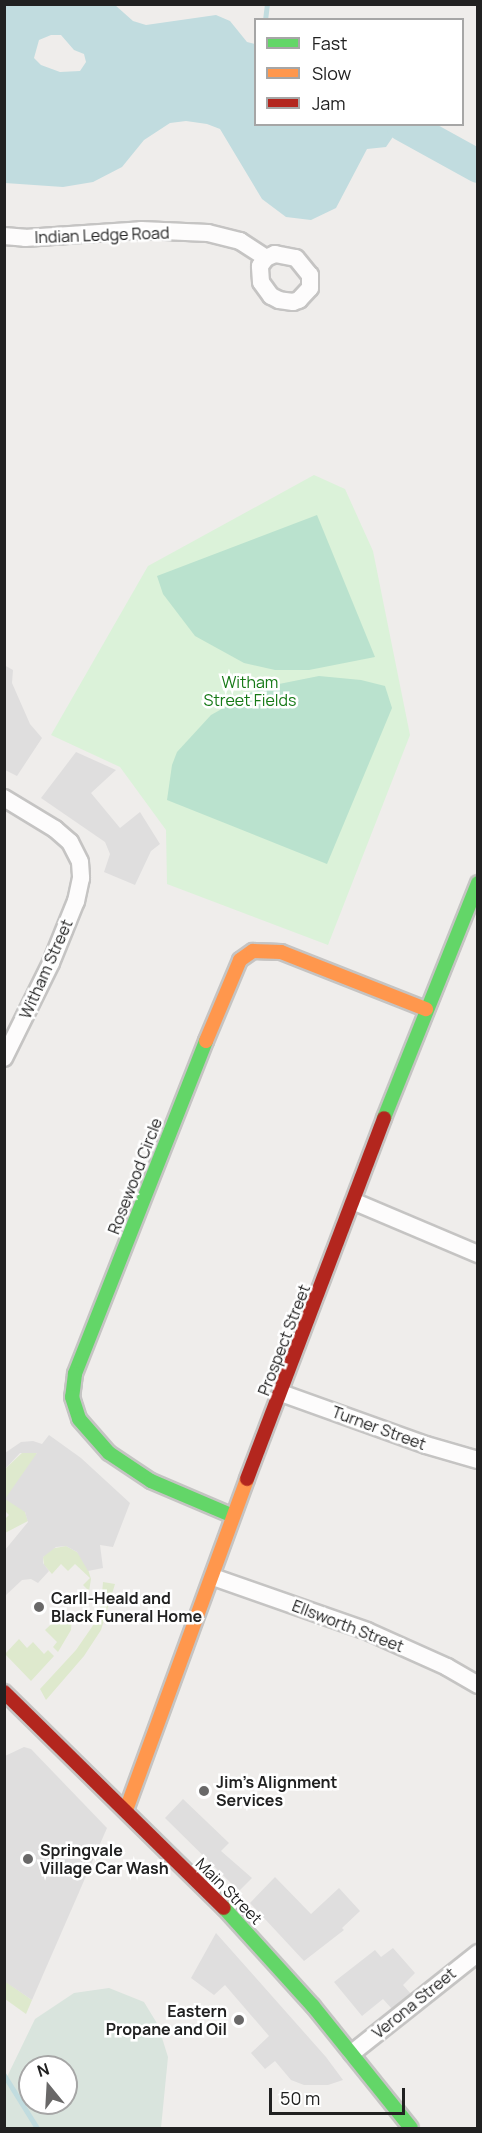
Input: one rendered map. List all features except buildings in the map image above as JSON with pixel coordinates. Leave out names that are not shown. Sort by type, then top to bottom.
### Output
[{"type":"street","name":"Indian Ledge Road","points":[[4,237],[25,238],[141,230],[208,233],[240,241],[266,258]]},
{"type":"street","name":"Witham Street","points":[[4,798],[55,829],[70,842],[80,862],[81,878],[76,901],[51,963],[5,1053]]},
{"type":"street","name":"Prospect Street","points":[[126,1810],[213,1577],[233,1516],[355,1202],[426,1009],[477,883]]},
{"type":"street","name":"Rosewood Circle","points":[[233,1516],[151,1481],[123,1464],[96,1441],[79,1419],[72,1397],[78,1365],[202,1050],[240,960],[253,951],[281,952],[426,1009]]},
{"type":"street","points":[[355,1202],[477,1254]]},
{"type":"street","name":"Turner Street","points":[[281,1393],[426,1445],[477,1460]]},
{"type":"street","name":"Ellsworth Street","points":[[213,1577],[367,1631],[447,1667],[477,1685]]},
{"type":"street","name":"Main Street","points":[[6,1701],[126,1810],[237,1921],[352,2053],[411,2128]]},
{"type":"street","name":"Verona Street","points":[[352,2053],[477,1953]]},
{"type":"green space","name":"Witham Street Fields","points":[[314,475],[345,489],[373,551],[410,735],[328,945],[167,884],[166,830],[120,767],[51,735],[148,566]]},
{"type":"green space","points":[[317,515],[375,657],[309,670],[275,670],[244,663],[195,636],[163,594],[157,576]]},
{"type":"green space","points":[[319,676],[361,680],[385,686],[392,708],[327,864],[167,800],[172,765],[177,752],[211,715],[259,688]]},
{"type":"green space","points":[[24,1451],[37,1452],[25,1512],[28,1521],[5,1533],[5,1519],[9,1515],[5,1511],[5,1469]]},
{"type":"green space","points":[[66,1546],[77,1552],[86,1563],[91,1579],[89,1591],[83,1585],[90,1578],[75,1564],[68,1571],[61,1564],[52,1574],[44,1565],[43,1557],[50,1549]]},
{"type":"green space","points":[[103,1582],[115,1584],[101,1630],[84,1656],[46,1700],[40,1689],[76,1650],[94,1624],[101,1605]]},
{"type":"green space","points":[[68,1612],[72,1618],[71,1630],[58,1652],[53,1647],[57,1642],[45,1630],[63,1613],[65,1615]]},
{"type":"green space","points":[[19,1639],[27,1648],[33,1642],[44,1654],[48,1650],[54,1656],[31,1681],[5,1654]]},
{"type":"green space","points":[[5,1981],[32,2000],[26,2014],[5,1999]]},
{"type":"shaded area","points":[[4,665],[13,670],[12,683],[30,724],[42,738],[17,776],[5,770]]},
{"type":"shaded area","points":[[76,752],[116,770],[91,793],[120,828],[140,812],[160,844],[151,851],[135,885],[104,872],[110,854],[105,842],[41,798]]},
{"type":"shaded area","points":[[49,1435],[81,1458],[130,1503],[113,1547],[100,1545],[103,1568],[88,1571],[77,1552],[66,1546],[56,1547],[43,1557],[43,1563],[49,1571],[38,1583],[31,1579],[22,1580],[5,1596],[5,1550],[28,1522],[25,1512],[5,1499],[37,1453],[20,1453],[5,1469],[5,1453],[21,1442],[33,1441],[42,1444]]},
{"type":"shaded area","points":[[24,1747],[31,1749],[107,1828],[32,2000],[4,1981],[5,1756]]},
{"type":"shaded area","points":[[183,1799],[229,1843],[221,1851],[252,1878],[239,1891],[165,1818]]},
{"type":"shaded area","points":[[275,1877],[311,1914],[339,1888],[360,1911],[342,1928],[344,1930],[304,1961],[250,1903]]},
{"type":"shaded area","points":[[216,1933],[326,2057],[343,2080],[328,2085],[304,2085],[291,2080],[275,2061],[265,2069],[251,2053],[269,2036],[225,1985],[214,1995],[191,1978]]},
{"type":"shaded area","points":[[393,1948],[415,1973],[403,1985],[411,1994],[392,2009],[383,1999],[362,2016],[334,1982],[375,1950],[381,1957]]},
{"type":"shaded area","points":[[109,1988],[144,2002],[158,2025],[168,2057],[161,2128],[5,2128],[5,2081],[35,2019],[74,1993]]},
{"type":"water","points":[[4,5],[115,5],[133,21],[146,25],[216,15],[230,21],[247,42],[254,44],[254,126],[400,126],[386,147],[367,149],[336,208],[311,220],[286,217],[262,199],[220,129],[207,124],[186,121],[170,123],[144,140],[122,167],[93,182],[63,187],[5,183]],"holes":[[[51,35],[61,35],[74,50],[84,54],[86,62],[80,71],[60,72],[41,65],[34,58],[39,40]]]},
{"type":"waterway","points":[[265,18],[267,4]]},
{"type":"waterway","points":[[406,126],[478,166]]},
{"type":"waterway","points":[[4,2075],[37,2128]]},
{"type":"traffic: fast","points":[[384,1118],[478,883]]},
{"type":"traffic: fast","points":[[206,1041],[75,1374],[72,1397],[79,1419],[109,1453],[151,1481],[233,1516]]},
{"type":"traffic: fast","points":[[224,1908],[313,2006],[411,2128]]},
{"type":"traffic: slow","points":[[206,1041],[240,960],[253,951],[281,952],[426,1009]]},
{"type":"traffic: slow","points":[[126,1810],[247,1479]]},
{"type":"traffic: jam","points":[[247,1479],[384,1118]]},
{"type":"traffic: jam","points":[[4,1692],[224,1908]]},
{"type":"place","name":"Carll-Heald and Black Funeral Home","points":[[39,1607]]},
{"type":"place","name":"Jim's Alignment Services","points":[[204,1791]]},
{"type":"place","name":"Springvale Village Car Wash","points":[[28,1859]]},
{"type":"place","name":"Eastern Propane and Oil","points":[[239,2020]]}]
